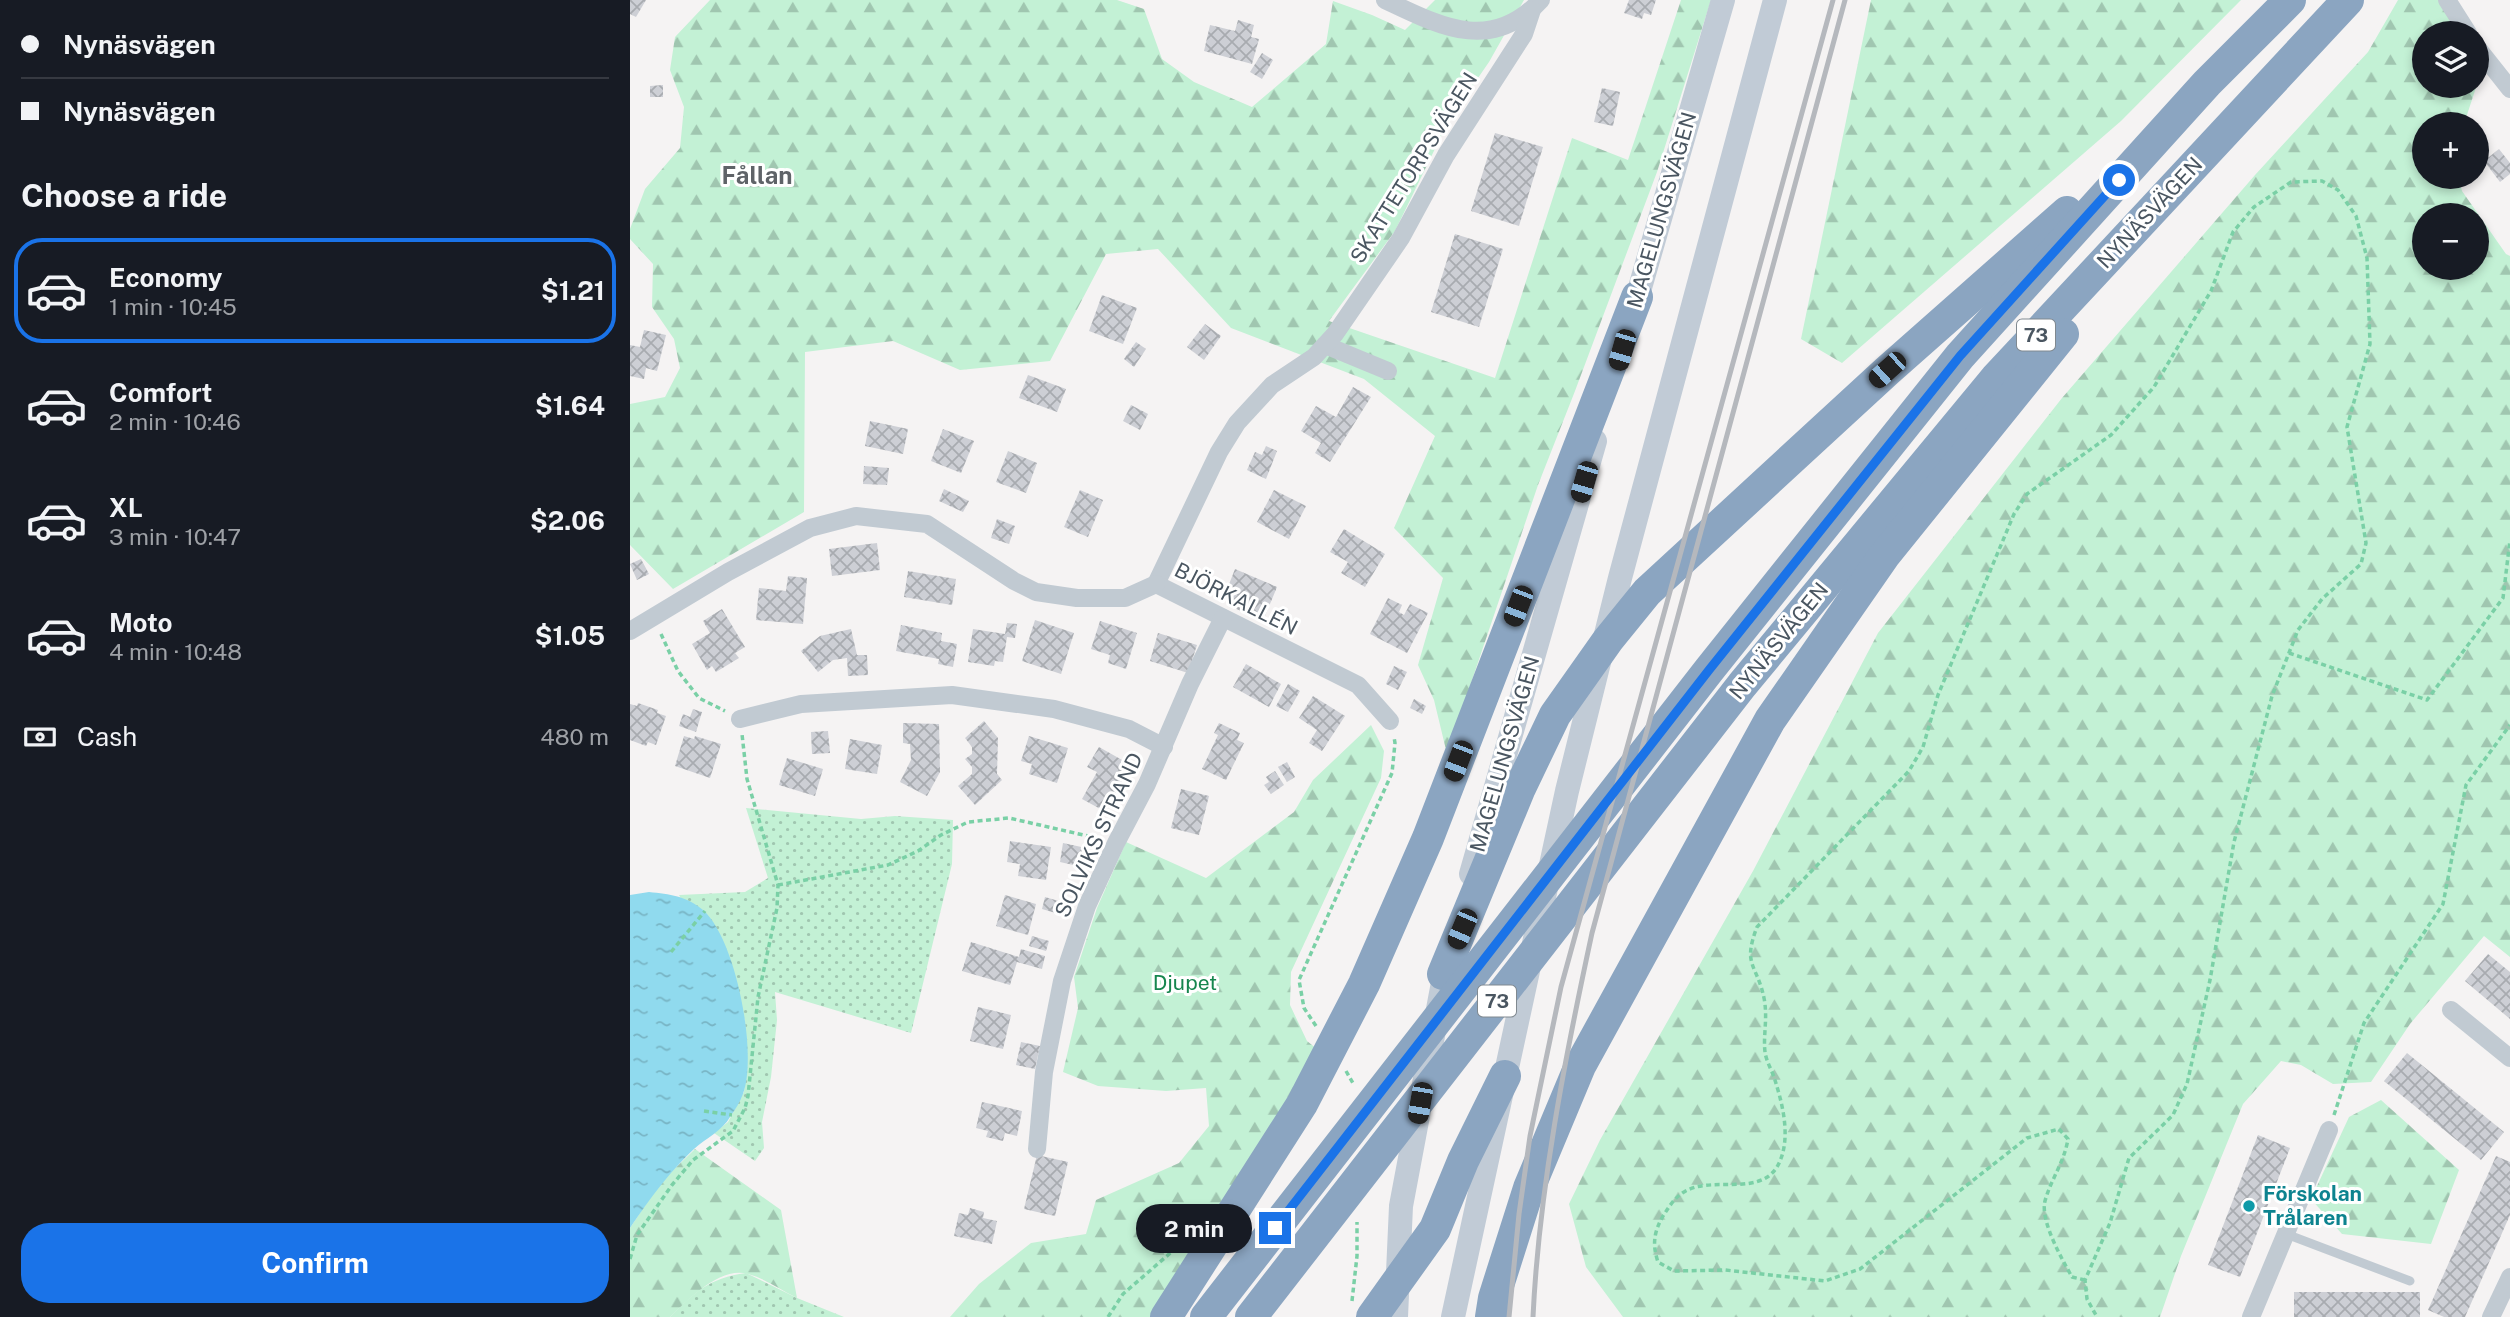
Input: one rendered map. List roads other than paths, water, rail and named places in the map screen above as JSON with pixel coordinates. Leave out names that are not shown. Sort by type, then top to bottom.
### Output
[{"type":"highway","name":"NYNÄSVÄGEN","points":[[1207,1316],[1709,670],[1960,356],[2207,83],[2290,0]]},
{"type":"highway","points":[[1491,1317],[1494,1298],[1529,1188],[1580,1066],[1770,720],[1884,556],[2065,331],[2199,180],[2350,0]]},
{"type":"highway","name":"NYNÄSVÄGEN","points":[[1251,1317],[1742,685],[1996,378],[2350,0]]},
{"type":"highway","points":[[1443,974],[1520,788],[1556,715],[1608,640],[1647,592],[1775,472],[2207,83]]},
{"type":"highway","points":[[1174,1306],[1302,1104],[1364,984],[1428,838],[1637,297]]},
{"type":"highway","points":[[1372,1317],[1435,1229],[1505,1076]]},
{"type":"main road","name":"MAGELUNGSVÄGEN","points":[[1396,1317],[1401,1206],[1443,974],[1723,0]]},
{"type":"main road","points":[[1453,1317],[1567,791],[1620,578],[1774,0]]},
{"type":"street","points":[[1385,0],[1444,26],[1465,32],[1487,31],[1512,22],[1536,5]]},
{"type":"street","points":[[2447,0],[2460,21]]},
{"type":"street","name":"SKATTETORPSVÄGEN","points":[[1156,584],[1219,452],[1237,423],[1272,385],[1314,357],[1325,345],[1402,238],[1446,155],[1524,34],[1536,5]]},
{"type":"street","points":[[2489,62],[2510,89]]},
{"type":"street","points":[[1325,345],[1388,371]]},
{"type":"street","name":"BJÖRKALLÉN","points":[[630,631],[728,572],[810,528],[856,516],[928,524],[1035,592],[1077,598],[1125,598],[1156,584],[1358,685],[1390,721]]},
{"type":"street","name":"SOLVIKS STRAND","points":[[1037,1149],[1044,1072],[1062,981],[1087,906],[1223,618]]},
{"type":"street","name":"SOLVIKS STRAND","points":[[740,719],[801,704],[952,695],[1054,709],[1129,729],[1164,747]]},
{"type":"street","points":[[2451,1010],[2510,1058]]},
{"type":"street","points":[[2251,1317],[2329,1130]]},
{"type":"street","points":[[2491,1317],[2510,1277]]},
{"type":"lane","points":[[2286,1234],[2410,1281]]},
{"type":"water","points":[[649,892],[671,895],[690,902],[703,910],[715,925],[734,970],[741,998],[746,1025],[747,1076],[742,1097],[727,1122],[676,1168],[630,1228],[630,895]]},
{"type":"railway","points":[[1509,1317],[1530,1136],[1561,987],[1833,0]]},
{"type":"railway","points":[[1533,1317],[1547,1172],[1592,933],[1845,0]]},
{"type":"place","name":"Förskolan Trålaren","points":[[2249,1206]]},
{"type":"district","name":"Fållan","points":[[757,176]]},
{"type":"park label","name":"Djupet","points":[[1185,983]]}]
